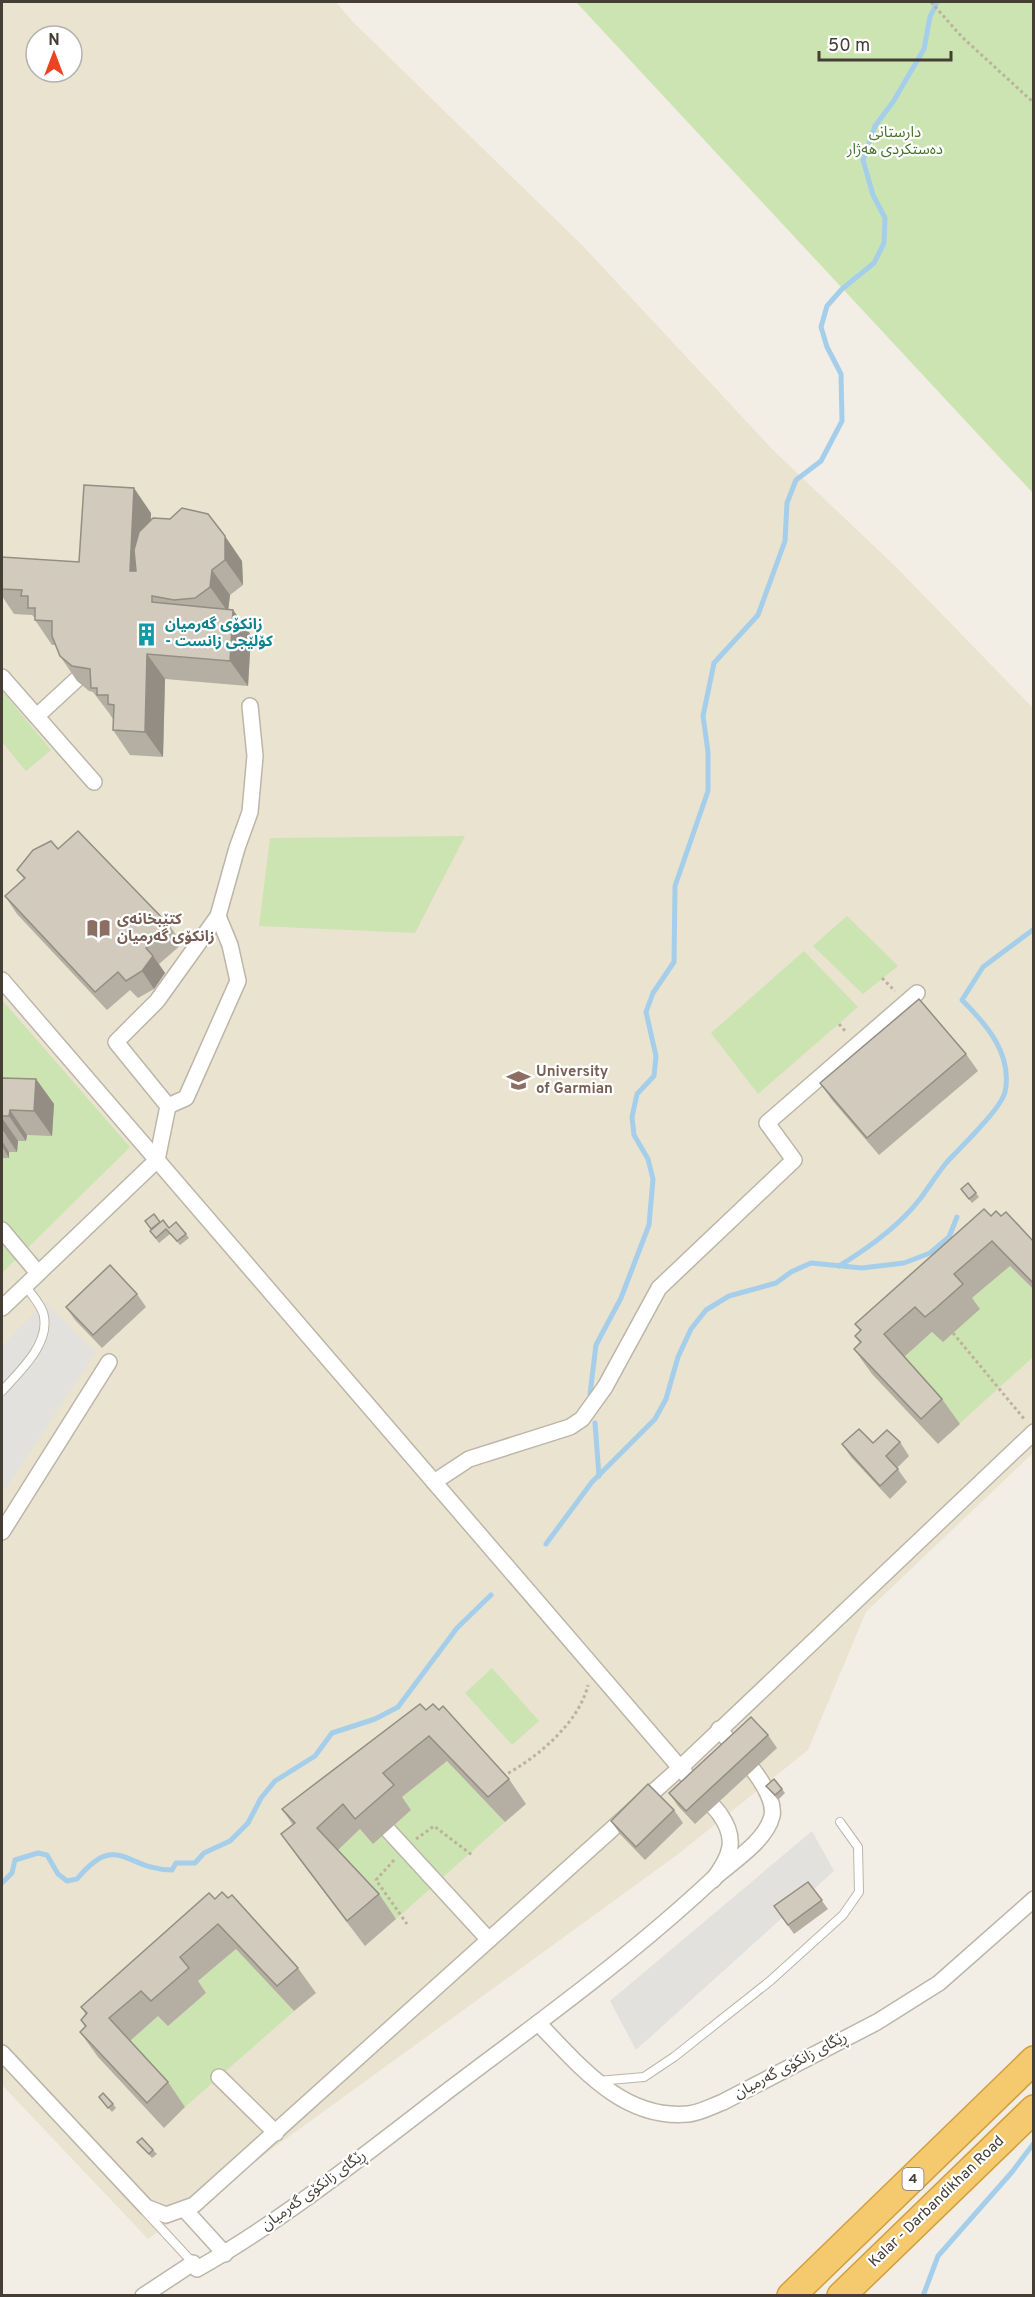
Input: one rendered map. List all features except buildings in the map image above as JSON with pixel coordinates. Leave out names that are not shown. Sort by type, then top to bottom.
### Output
[{"type":"highway","name":"4","points":[[791,2295],[1034,2060]]},
{"type":"highway","name":"Kalar - Darbandikhan Road","points":[[841,2295],[1034,2109]]},
{"type":"street","points":[[2,676],[94,782]]},
{"type":"street","points":[[37,716],[76,680]]},
{"type":"street","points":[[168,1106],[116,1042],[157,1001],[218,916],[237,848],[250,812],[255,756],[250,706]]},
{"type":"street","points":[[168,1106],[186,1098],[238,981],[230,945],[218,916]]},
{"type":"street","points":[[2,980],[726,1822],[732,1838],[729,1856],[713,1880]]},
{"type":"street","points":[[434,1482],[469,1459],[570,1427],[582,1419],[605,1387],[659,1287],[794,1160],[767,1123],[918,993]]},
{"type":"street","points":[[2,1308],[157,1160],[168,1106]]},
{"type":"street","points":[[2,1230],[38,1273]]},
{"type":"street","points":[[2,1532],[109,1362]]},
{"type":"street","points":[[2,2053],[146,2207],[166,2215],[185,2210],[205,2197],[681,1767],[1030,1427]]},
{"type":"street","points":[[713,1880],[763,1834],[772,1817],[773,1806],[760,1780],[719,1729]]},
{"type":"street","points":[[388,1830],[489,1940]]},
{"type":"street","name":"ڕێگای زانکۆی گەرمیان","points":[[143,2295],[193,2262],[197,2269],[225,2254],[379,2144],[631,1951],[713,1880]]},
{"type":"street","name":"ڕێگای زانکۆی گەرمیان","points":[[538,2023],[596,2082],[618,2098],[663,2113],[687,2114],[723,2102],[877,2022],[939,1983],[1034,1899]]},
{"type":"street","points":[[219,2078],[276,2133]]},
{"type":"street","points":[[185,2210],[225,2254]]},
{"type":"lane","points":[[2,1391],[26,1363],[44,1336],[44,1315],[25,1285]]},
{"type":"lane","points":[[596,2082],[644,2077],[674,2057],[770,1981],[843,1916],[860,1892],[858,1847],[840,1822]]},
{"type":"lane","points":[[2,2058],[193,2262]]},
{"type":"path","points":[[931,2],[962,37],[1034,103]]},
{"type":"path","points":[[953,1333],[1030,1427]]},
{"type":"path","points":[[501,1776],[521,1766],[570,1720],[585,1697],[593,1665]]},
{"type":"shaded area","name":"University of Garmian","points":[[2,2],[336,2],[352,21],[582,245],[773,450],[897,568],[1033,708],[1033,1453],[866,1612],[808,1750],[677,1855],[148,2239],[2,2085]]},
{"type":"shaded area","points":[[45,1301],[95,1353],[4,1491],[2,1489],[2,1347]]},
{"type":"shaded area","points":[[812,1831],[834,1871],[636,2050],[610,2001]]},
{"type":"green space","name":"دارستانی دەستکردی هەژار","points":[[576,2],[1033,2],[1033,493],[1014,473]]},
{"type":"green space","points":[[2,691],[51,750],[26,771],[2,742]]},
{"type":"green space","points":[[465,836],[415,933],[259,926],[270,838]]},
{"type":"green space","points":[[847,916],[898,966],[863,994],[813,946]]},
{"type":"green space","points":[[804,951],[858,1007],[758,1094],[711,1033]]},
{"type":"green space","points":[[2,1000],[130,1147],[2,1273]]},
{"type":"green space","points":[[1010,1266],[1033,1290],[1033,1357],[959,1424],[901,1359]]},
{"type":"green space","points":[[492,1668],[539,1721],[512,1745],[465,1693]]},
{"type":"green space","points":[[447,1761],[505,1822],[396,1919],[335,1853],[360,1829],[373,1843],[401,1798]]},
{"type":"green space","points":[[236,1949],[294,2011],[185,2107],[127,2043],[158,2016],[169,2025],[206,1993],[197,1982]]},
{"type":"waterway","points":[[590,1394],[596,1345],[621,1298],[649,1225],[653,1179],[648,1159],[634,1135],[632,1117],[637,1094],[654,1076],[656,1056],[646,1012],[653,993],[674,962],[675,886],[708,791],[708,752],[703,716],[714,663],[758,615],[785,541],[787,503],[796,480],[821,461],[842,421],[841,374],[827,347],[821,327],[827,306],[842,289],[874,263],[884,243],[885,218],[873,195],[863,160],[875,126],[893,102],[924,49],[930,17],[937,2]]},
{"type":"waterway","points":[[839,1266],[893,1228],[912,1209],[947,1162],[988,1118],[1002,1099],[1006,1078],[1001,1053],[996,1041],[980,1019],[962,1000],[983,967],[1034,929]]},
{"type":"waterway","points":[[546,1544],[592,1482],[655,1419],[666,1399],[678,1357],[691,1329],[706,1310],[729,1296],[776,1283],[791,1272],[811,1263],[862,1268],[904,1263],[930,1253],[949,1237],[957,1217]]},
{"type":"waterway","points":[[595,1423],[599,1476]]},
{"type":"waterway","points":[[2,1883],[12,1873],[15,1860],[38,1853],[47,1855],[58,1874],[67,1881],[77,1879],[91,1865],[103,1857],[113,1855],[122,1856],[143,1865],[172,1870],[176,1863],[195,1863],[204,1853],[230,1841],[248,1823],[261,1798],[275,1781],[315,1756],[332,1733],[375,1719],[398,1707],[457,1628],[491,1595]]},
{"type":"waterway","points":[[923,2296],[938,2256],[1012,2172],[1034,2143]]},
{"type":"place","name":"زانکۆی گەرمیان - کۆلێجی زانست","points":[[147,634]]},
{"type":"place","name":"کتێبخانەی زانکۆی گەرمیان","points":[[99,929]]},
{"type":"place","name":"University of Garmian","points":[[518,1081]]}]
